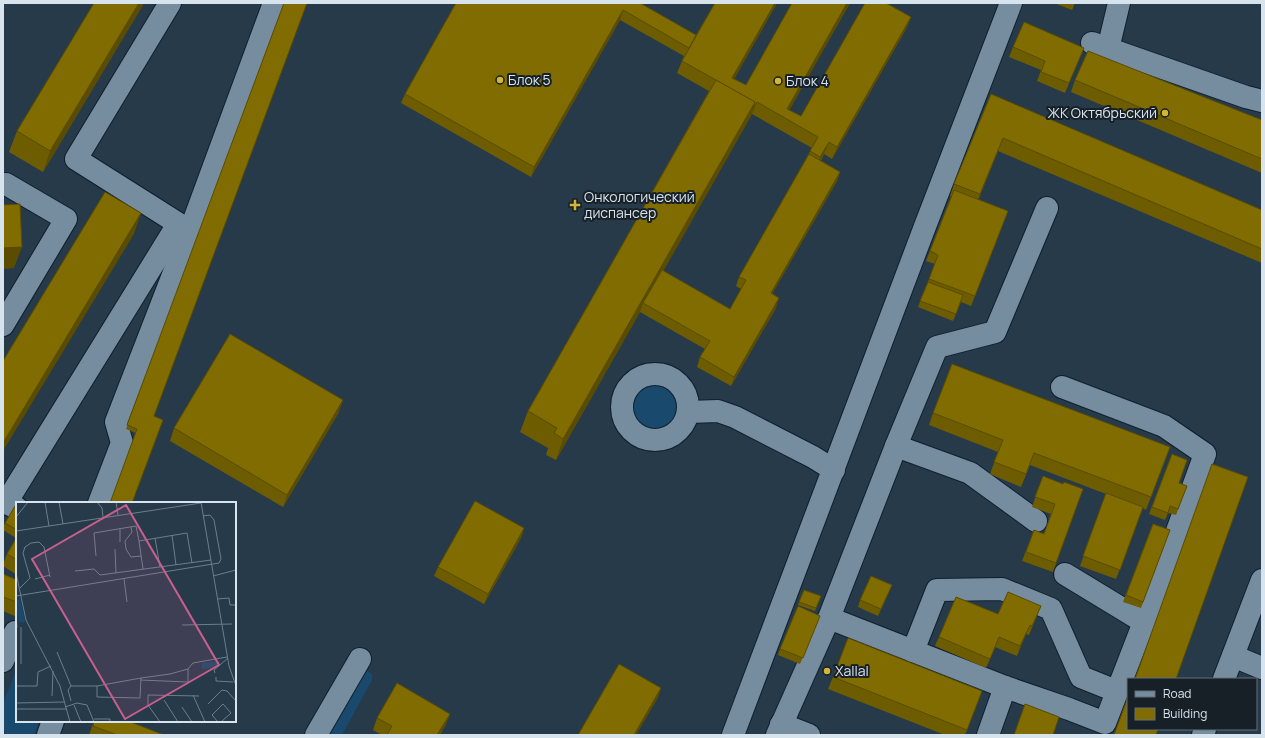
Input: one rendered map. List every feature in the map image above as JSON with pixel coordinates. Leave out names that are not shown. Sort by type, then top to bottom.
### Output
[{"type":"street","points":[[170,3],[76,159],[184,228]]},
{"type":"street","points":[[99,502],[122,443],[116,422],[184,228],[274,3]]},
{"type":"street","points":[[733,735],[1011,3]]},
{"type":"street","points":[[1119,3],[1100,46],[1246,97],[1262,101]]},
{"type":"street","points":[[3,184],[6,184],[66,219],[3,324]]},
{"type":"street","points":[[809,735],[779,730],[829,618],[896,446],[937,347],[995,332],[1047,208]]},
{"type":"street","points":[[9,506],[184,228]]},
{"type":"street","points":[[829,618],[1005,687],[1104,723],[1144,622],[1205,454],[1164,426],[1062,387]]},
{"type":"street","points":[[688,412],[718,411],[735,417],[813,457],[834,470]]},
{"type":"street","points":[[896,446],[970,473],[1036,521]]},
{"type":"street","points":[[1065,574],[1144,622]]},
{"type":"street","points":[[1224,678],[1262,580]]},
{"type":"street","points":[[913,651],[937,590],[1002,589],[1051,608],[1081,677],[1069,709]]},
{"type":"street","points":[[3,661],[15,632]]},
{"type":"street","points":[[1233,656],[1262,668]]},
{"type":"street","points":[[316,735],[360,659]]},
{"type":"street","points":[[1081,677],[1116,691]]},
{"type":"street","points":[[988,735],[1005,687]]},
{"type":"street","points":[[48,735],[53,722]]},
{"type":"shaded area","points":[[650,385],[660,385],[668,389],[674,395],[678,403],[678,413],[674,421],[668,427],[660,431],[650,431],[642,427],[636,421],[632,413],[632,403],[636,395],[642,389]]},
{"type":"shaded area","points":[[16,670],[16,722],[39,722],[34,735],[6,735],[3,724],[3,703]]},
{"type":"shaded area","points":[[365,670],[372,674],[372,680],[342,735],[324,735]]},
{"type":"building","points":[[94,3],[139,3],[50,151],[17,131]]},
{"type":"building","points":[[284,3],[307,3],[154,416],[163,420],[132,502],[110,502],[137,429],[127,425]]},
{"type":"building","name":"Блок 5","points":[[456,3],[640,3],[696,35],[689,48],[623,10],[534,167],[405,94]]},
{"type":"building","name":"Блок 4","points":[[715,3],[775,3],[732,78],[746,85],[792,3],[847,3],[787,109],[801,116],[865,3],[886,3],[911,17],[837,147],[829,142],[820,157],[810,151],[818,137],[757,102],[752,111],[755,102],[682,61]]},
{"type":"building","points":[[1024,22],[1084,48],[1069,83],[1041,72],[1045,61],[1013,47]]},
{"type":"building","name":"ЖК Октябрьский","points":[[1088,51],[1262,120],[1262,159],[1075,80]]},
{"type":"building","points":[[716,80],[755,102],[563,439],[554,433],[557,428],[528,411]]},
{"type":"building","points":[[991,94],[1262,210],[1262,249],[1003,138],[980,194],[954,184]]},
{"type":"building","points":[[809,154],[840,172],[771,293],[779,298],[734,377],[700,357],[710,341],[643,303],[662,270],[730,309],[746,280],[739,277]]},
{"type":"building","points":[[954,190],[1008,211],[975,296],[929,279],[938,255],[930,251]]},
{"type":"building","points":[[105,192],[141,213],[3,443],[3,361]]},
{"type":"building","points":[[20,204],[22,247],[3,248],[3,205]]},
{"type":"building","points":[[928,282],[963,295],[956,314],[920,301]]},
{"type":"building","points":[[230,334],[343,400],[287,495],[174,428]]},
{"type":"building","points":[[952,364],[1170,447],[1151,497],[1034,453],[1026,474],[994,462],[1003,440],[933,413]]},
{"type":"building","points":[[1172,454],[1187,460],[1179,483],[1187,486],[1178,509],[1170,506],[1168,513],[1152,507]]},
{"type":"building","points":[[1212,464],[1248,477],[1176,678],[1135,678]]},
{"type":"building","points":[[1043,476],[1063,484],[1064,482],[1083,489],[1056,563],[1026,552],[1034,530],[1044,534],[1055,504],[1035,497]]},
{"type":"building","points":[[1106,493],[1143,507],[1120,570],[1083,556]]},
{"type":"building","points":[[475,501],[524,528],[488,594],[438,567]]},
{"type":"building","points":[[15,506],[16,506],[16,529],[5,523]]},
{"type":"building","points":[[1153,524],[1170,530],[1143,602],[1126,595]]},
{"type":"building","points":[[16,539],[16,559],[7,554]]},
{"type":"building","points":[[3,574],[16,580],[16,602],[3,597]]},
{"type":"building","points":[[871,576],[892,585],[881,609],[860,600]]},
{"type":"building","points":[[804,590],[821,596],[816,608],[799,602]]},
{"type":"building","points":[[1008,592],[1041,606],[1032,626],[1030,625],[1020,646],[999,637],[990,659],[939,637],[956,597],[998,614]]},
{"type":"building","points":[[798,606],[820,616],[803,658],[780,649]]},
{"type":"building","points":[[848,638],[982,691],[967,730],[833,677]]},
{"type":"building","points":[[619,664],[661,688],[634,735],[578,735]]},
{"type":"building","points":[[397,683],[450,714],[437,735],[387,735],[392,726],[377,718]]},
{"type":"building","points":[[1127,700],[1127,730],[1158,730],[1156,735],[1114,735]]},
{"type":"building","points":[[1025,704],[1059,717],[1053,735],[1014,735]]},
{"type":"building","points":[[94,722],[131,722],[164,735],[117,735],[93,726]]},
{"type":"place","name":"Блок 5","points":[[500,80]]},
{"type":"place","name":"Блок 4","points":[[778,81]]},
{"type":"place","name":"ЖК Октябрьский","points":[[1165,113]]},
{"type":"place","name":"Онкологический диспансер","points":[[575,205]]},
{"type":"place","name":"Xallal","points":[[827,671]]}]
